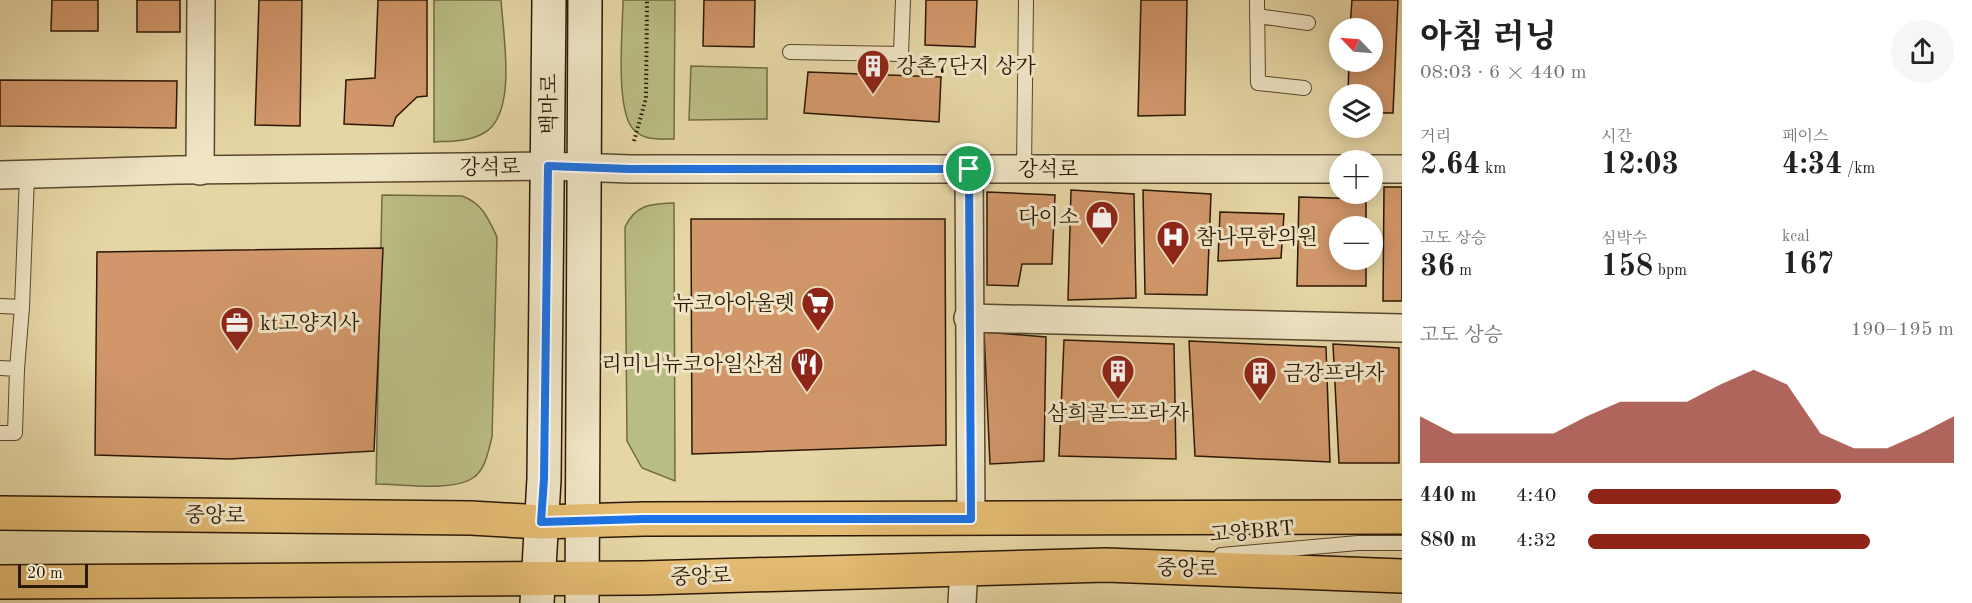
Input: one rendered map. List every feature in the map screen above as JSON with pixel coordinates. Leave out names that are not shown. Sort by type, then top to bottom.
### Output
[{"type":"main road","name":"백마로","points":[[538,590],[544,479],[549,0]]},
{"type":"main road","name":"백마로","points":[[581,590],[585,0]]},
{"type":"main road","name":"중앙로","points":[[0,515],[37,513],[471,518],[541,522],[1402,518]]},
{"type":"main road","name":"중앙로","points":[[0,582],[581,590],[642,578],[1106,565],[1402,576]]},
{"type":"street","points":[[200,171],[201,0]]},
{"type":"street","name":"강석로","points":[[0,176],[548,166],[1329,169]]},
{"type":"street","points":[[969,169],[968,318],[971,519]]},
{"type":"street","points":[[1383,169],[1402,169]]},
{"type":"street","points":[[968,318],[1402,328]]},
{"type":"street","points":[[962,603],[964,568]]},
{"type":"lane","points":[[790,52],[901,54],[903,0]]},
{"type":"lane","points":[[1024,168],[1026,0]]},
{"type":"lane","points":[[1257,0],[1258,83],[1304,88]]},
{"type":"lane","points":[[1257,16],[1308,23]]},
{"type":"lane","points":[[0,433],[15,433],[16,369],[22,307],[27,176]]},
{"type":"lane","points":[[0,306],[22,307]]},
{"type":"lane","points":[[0,368],[16,369]]},
{"type":"lane","name":"고양BRT","points":[[1106,565],[1358,543],[1402,543]]},
{"type":"path","points":[[634,141],[646,98],[646,0]]},
{"type":"green space","points":[[434,0],[501,0],[506,72],[505,92],[495,123],[484,133],[472,138],[434,142]]},
{"type":"green space","points":[[623,0],[675,0],[674,139],[653,139],[644,136],[635,131],[628,122],[624,107],[621,69]]},
{"type":"green space","points":[[691,66],[767,68],[767,119],[689,120]]},
{"type":"green space","points":[[382,195],[462,196],[479,207],[497,237],[492,437],[481,470],[473,478],[453,485],[376,484]]},
{"type":"green space","points":[[674,203],[675,481],[642,468],[627,441],[625,227],[634,214],[645,207]]},
{"type":"building","points":[[52,0],[98,0],[98,31],[51,31]]},
{"type":"building","points":[[137,0],[180,0],[180,32],[137,32]]},
{"type":"building","points":[[259,0],[302,0],[300,126],[255,125]]},
{"type":"building","points":[[378,0],[427,0],[427,96],[417,97],[396,117],[393,126],[344,124],[346,80],[375,78]]},
{"type":"building","points":[[704,0],[755,0],[754,47],[703,46]]},
{"type":"building","points":[[926,0],[977,0],[975,47],[925,45]]},
{"type":"building","points":[[1141,0],[1187,0],[1185,115],[1138,116]]},
{"type":"building","points":[[1352,0],[1398,0],[1393,113],[1383,113],[1383,84],[1348,84],[1349,72],[1383,72],[1383,18],[1351,18]]},
{"type":"building","name":"강촌7단지 상가","points":[[808,72],[941,77],[939,122],[804,113]]},
{"type":"building","points":[[0,80],[177,81],[176,128],[0,126]]},
{"type":"building","points":[[1384,187],[1402,187],[1402,301],[1383,301]]},
{"type":"building","name":"다이소","points":[[1071,190],[1134,194],[1136,298],[1068,300]]},
{"type":"building","points":[[1143,190],[1211,194],[1207,295],[1145,294]]},
{"type":"building","points":[[987,192],[1055,195],[1052,264],[1022,264],[1018,286],[987,285]]},
{"type":"building","points":[[1299,197],[1329,198],[1329,204],[1366,204],[1366,216],[1329,216],[1329,270],[1366,270],[1366,286],[1297,286]]},
{"type":"building","points":[[1220,212],[1284,214],[1281,258],[1218,261]]},
{"type":"building","name":"뉴코아아울렛","points":[[691,219],[945,219],[946,445],[692,454]]},
{"type":"building","name":"kt고양지사","points":[[383,248],[374,451],[230,459],[95,455],[97,252]]},
{"type":"building","points":[[984,332],[1046,337],[1044,461],[990,464]]},
{"type":"building","name":"삼희골드프라자","points":[[1064,340],[1174,344],[1176,459],[1059,456]]},
{"type":"building","name":"금강프라자","points":[[1189,341],[1326,347],[1330,462],[1195,456]]},
{"type":"building","points":[[1333,344],[1399,348],[1399,463],[1339,463]]},
{"type":"place","name":"강촌7단지 상가","points":[[873,95]]},
{"type":"place","name":"다이소","points":[[1102,246]]},
{"type":"place","name":"참나무한의원","points":[[1173,266]]},
{"type":"place","name":"뉴코아아울렛","points":[[818,332]]},
{"type":"place","name":"kt고양지사","points":[[237,352]]},
{"type":"place","name":"리미니뉴코아일산점","points":[[807,393]]},
{"type":"place","name":"삼희골드프라자","points":[[1118,400]]},
{"type":"place","name":"금강프라자","points":[[1260,402]]},
{"type":"route","points":[[548,166],[630,169],[969,169],[968,318],[971,519],[644,519],[541,522],[544,479],[548,166]]}]
